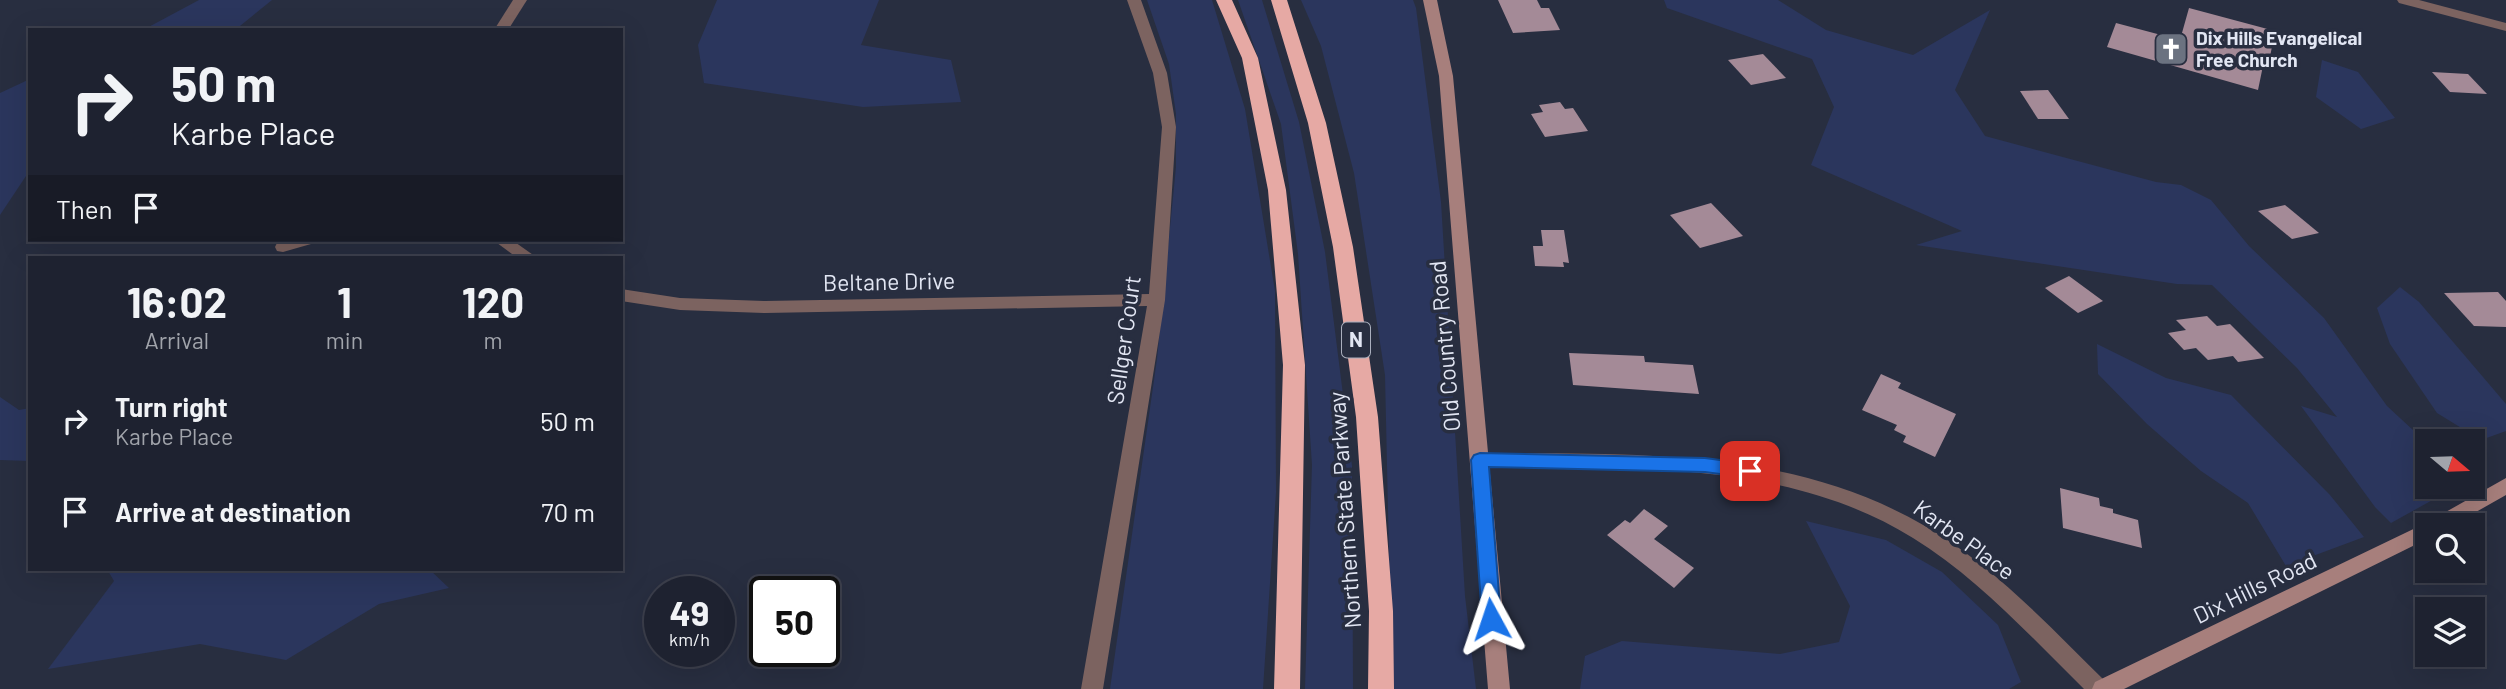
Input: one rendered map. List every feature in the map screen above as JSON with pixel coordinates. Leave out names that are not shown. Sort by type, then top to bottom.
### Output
[{"type":"highway","name":"Northern State Parkway","points":[[1224,0],[1250,58],[1277,190],[1294,365],[1287,689]]},
{"type":"highway","name":"Northern State Parkway","points":[[1279,0],[1317,123],[1343,247],[1367,416],[1381,611],[1381,689]]},
{"type":"main road","name":"Old Country Road","points":[[1430,0],[1446,76],[1499,689]]},
{"type":"main road","points":[[2458,513],[2506,486]]},
{"type":"main road","name":"Dix Hills Road","points":[[2101,689],[2415,536]]},
{"type":"street","points":[[502,28],[520,0]]},
{"type":"street","name":"Sellger Court","points":[[1092,689],[1157,300],[1169,127],[1160,72],[1135,0]]},
{"type":"street","points":[[2404,0],[2506,27]]},
{"type":"street","points":[[283,247],[299,242]]},
{"type":"street","points":[[504,242],[526,256]]},
{"type":"street","name":"Beltane Drive","points":[[623,295],[680,304],[765,307],[1157,300]]},
{"type":"street","name":"Karbe Place","points":[[1480,460],[1705,465],[1750,471],[1810,484],[1864,503],[1919,532],[1971,570],[2101,689]]},
{"type":"shaded area","points":[[199,0],[272,0],[237,28],[147,28]]},
{"type":"shaded area","points":[[717,0],[879,0],[861,45],[951,60],[961,102],[863,107],[704,83],[698,45]]},
{"type":"shaded area","points":[[1147,0],[1212,0],[1245,109],[1275,291],[1276,492],[1263,689],[1110,689],[1157,359],[1176,167],[1176,114],[1169,64]]},
{"type":"shaded area","points":[[1238,0],[1262,0],[1299,122],[1325,252],[1352,466],[1353,689],[1305,689],[1312,465],[1298,254],[1281,124]]},
{"type":"shaded area","points":[[1301,0],[1413,0],[1416,8],[1441,202],[1465,596],[1476,689],[1392,689],[1385,375],[1354,173],[1321,46]]},
{"type":"shaded area","points":[[1664,0],[1778,0],[1826,30],[1913,55],[1990,10],[1955,90],[1985,136],[2156,182],[2181,185],[2211,200],[2249,246],[2324,318],[2387,406],[2415,432],[2415,499],[2434,499],[2391,523],[2375,507],[2301,406],[2337,417],[2297,368],[2212,285],[2177,284],[1916,245],[1962,231],[1811,165],[1834,107],[1812,59],[1667,8]]},
{"type":"shaded area","points":[[2322,60],[2358,72],[2395,118],[2361,129],[2316,97]]},
{"type":"shaded area","points":[[28,80],[28,173],[0,215],[0,93]]},
{"type":"shaded area","points":[[2400,287],[2419,302],[2506,404],[2506,431],[2485,439],[2485,429],[2463,429],[2437,413],[2390,344],[2377,308]]},
{"type":"shaded area","points":[[2097,344],[2166,378],[2231,395],[2330,495],[2364,537],[2286,566],[2248,503],[2201,471],[2147,424],[2098,374]]},
{"type":"shaded area","points":[[0,397],[19,410],[28,408],[28,461],[0,460]]},
{"type":"shaded area","points":[[1806,521],[1886,540],[1942,572],[1998,625],[2021,682],[2009,689],[1580,689],[1585,656],[1622,641],[1780,654],[1839,642],[1850,606]]},
{"type":"shaded area","points":[[108,571],[431,571],[449,588],[379,604],[286,660],[200,644],[48,669],[114,581]]},
{"type":"building","points":[[1498,0],[1537,0],[1541,8],[1549,8],[1560,30],[1513,33]]},
{"type":"building","name":"Dix Hills Evangelical Free Church","points":[[2189,8],[2275,31],[2269,62],[2264,61],[2258,90],[2107,47],[2116,23],[2180,40]]},
{"type":"building","points":[[1763,54],[1786,78],[1751,85],[1728,60]]},
{"type":"building","points":[[2432,72],[2468,74],[2487,94],[2450,92]]},
{"type":"building","points":[[2048,90],[2069,119],[2038,119],[2020,91]]},
{"type":"building","points":[[1560,102],[1565,109],[1573,108],[1588,131],[1545,137],[1531,114],[1543,112],[1539,105]]},
{"type":"building","points":[[1711,203],[1743,236],[1700,248],[1670,215]]},
{"type":"building","points":[[2285,205],[2319,233],[2292,239],[2258,211]]},
{"type":"building","points":[[1541,230],[1564,230],[1569,263],[1563,262],[1564,267],[1535,266],[1533,246],[1543,246]]},
{"type":"building","points":[[2069,276],[2103,301],[2078,313],[2045,288]]},
{"type":"building","points":[[2498,292],[2506,301],[2506,327],[2474,326],[2444,293]]},
{"type":"building","points":[[2207,316],[2217,326],[2230,324],[2264,358],[2238,362],[2233,356],[2208,360],[2196,348],[2184,350],[2168,333],[2186,330],[2176,320]]},
{"type":"building","points":[[1569,353],[1644,356],[1645,362],[1693,365],[1699,394],[1573,385]]},
{"type":"building","points":[[1881,374],[1901,383],[1898,388],[1956,414],[1935,457],[1903,442],[1906,436],[1894,430],[1897,425],[1862,410]]},
{"type":"building","points":[[2060,488],[2099,498],[2100,506],[2138,520],[2142,548],[2063,528]]},
{"type":"building","points":[[1644,509],[1668,526],[1654,539],[1694,568],[1674,588],[1607,535],[1625,520],[1630,523]]},
{"type":"place","name":"Dix Hills Evangelical Free Church","points":[[2171,49]]},
{"type":"route","points":[[1491,619],[1480,460],[1705,465],[1750,471]]}]
